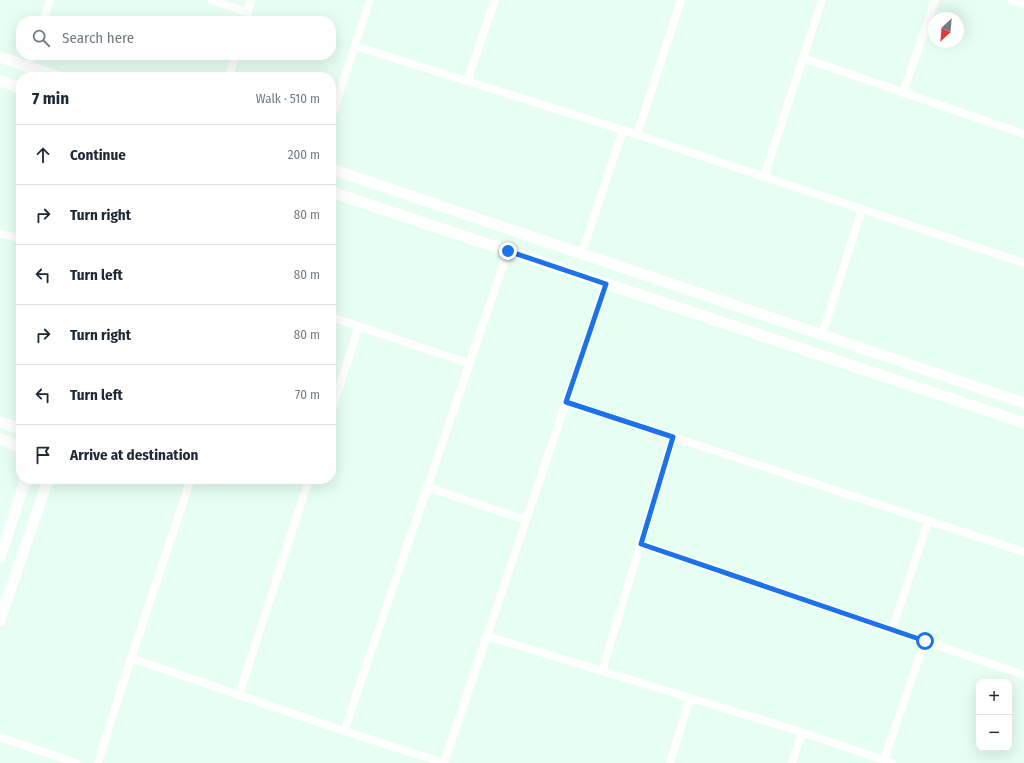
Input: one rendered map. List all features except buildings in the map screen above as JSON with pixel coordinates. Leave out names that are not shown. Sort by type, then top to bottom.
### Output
[{"type":"street","points":[[45,16],[50,0]]},
{"type":"street","points":[[212,0],[245,16]]},
{"type":"street","points":[[247,16],[251,0]]},
{"type":"street","points":[[336,104],[370,0]]},
{"type":"street","points":[[467,82],[495,0]]},
{"type":"street","points":[[637,135],[681,0]]},
{"type":"street","points":[[764,177],[822,0]]},
{"type":"street","points":[[903,93],[935,0]]},
{"type":"street","points":[[1011,0],[1024,5]]},
{"type":"street","points":[[355,46],[623,130],[1024,263]]},
{"type":"street","points":[[0,57],[43,72]]},
{"type":"street","points":[[803,58],[1024,134]]},
{"type":"street","points":[[28,67],[30,60]]},
{"type":"street","points":[[231,72],[234,60]]},
{"type":"street","points":[[0,81],[16,86]]},
{"type":"street","points":[[582,253],[623,130]]},
{"type":"street","points":[[336,171],[1024,403]]},
{"type":"street","points":[[336,194],[1024,423]]},
{"type":"street","points":[[822,334],[862,209]]},
{"type":"street","points":[[0,233],[16,238]]},
{"type":"street","points":[[344,730],[508,251]]},
{"type":"street","points":[[131,658],[444,763],[606,284]]},
{"type":"street","points":[[336,319],[470,364]]},
{"type":"street","points":[[336,397],[359,326]]},
{"type":"street","points":[[566,402],[1024,552]]},
{"type":"street","points":[[0,422],[16,427]]},
{"type":"street","points":[[602,671],[673,437]]},
{"type":"street","points":[[0,439],[16,445]]},
{"type":"street","points":[[0,558],[24,484]]},
{"type":"street","points":[[0,621],[46,484]]},
{"type":"street","points":[[98,763],[131,658],[189,484]]},
{"type":"street","points":[[239,694],[307,484]]},
{"type":"street","points":[[427,487],[526,520]]},
{"type":"street","points":[[892,630],[928,520]]},
{"type":"street","points":[[641,544],[1024,675]]},
{"type":"street","points":[[487,636],[802,732],[888,762],[925,641]]},
{"type":"street","points":[[670,763],[690,698]]},
{"type":"street","points":[[792,763],[802,732]]},
{"type":"street","points":[[0,737],[76,763]]},
{"type":"route","points":[[508,251],[606,284],[566,402],[673,437],[641,544],[925,641]]}]
